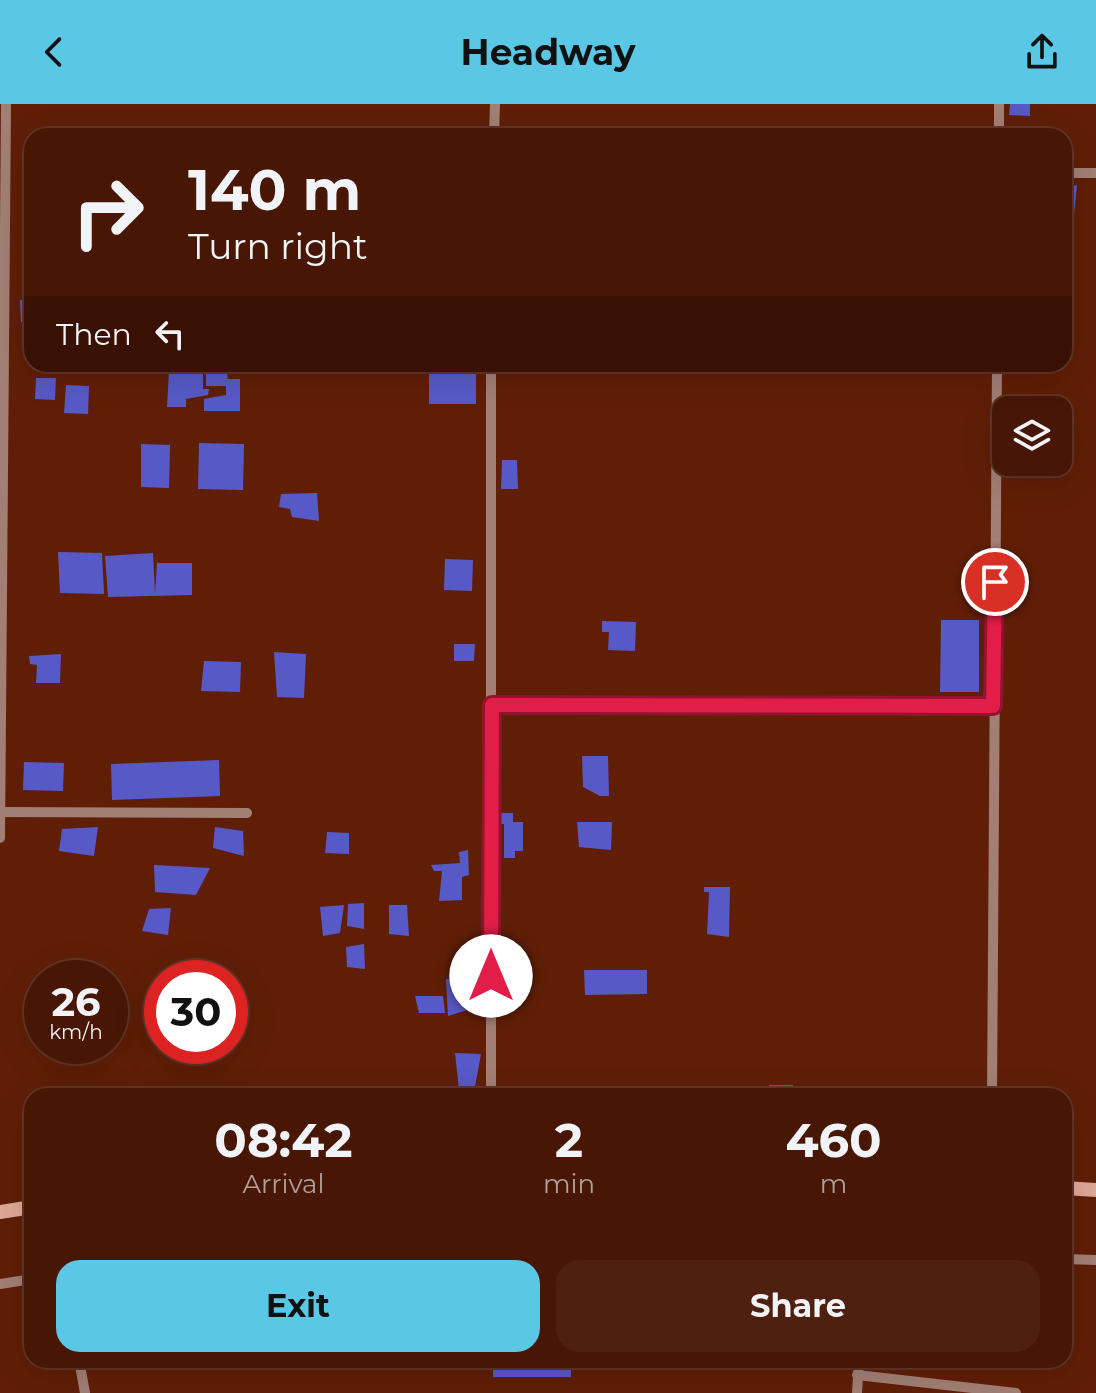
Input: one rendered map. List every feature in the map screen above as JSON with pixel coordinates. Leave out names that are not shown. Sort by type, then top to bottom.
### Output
[{"type":"main road","points":[[1072,1188],[1096,1190]]},
{"type":"main road","points":[[0,1212],[24,1208]]},
{"type":"street","points":[[0,838],[2,159],[6,104]]},
{"type":"street","points":[[494,128],[495,104]]},
{"type":"street","points":[[999,104],[999,128]]},
{"type":"street","points":[[1072,173],[1096,173]]},
{"type":"street","points":[[491,372],[491,1088]]},
{"type":"street","points":[[992,1088],[997,372]]},
{"type":"street","points":[[492,705],[993,706]]},
{"type":"street","points":[[0,812],[247,813]]},
{"type":"street","points":[[1072,1259],[1096,1260]]},
{"type":"street","points":[[0,1284],[24,1280]]},
{"type":"street","points":[[80,1368],[85,1393]]},
{"type":"street","points":[[857,1393],[858,1368]]},
{"type":"street","points":[[857,1375],[1016,1393]]},
{"type":"building","points":[[1010,104],[1030,104],[1030,116],[1009,115]]},
{"type":"building","points":[[1077,185],[1074,215],[1072,215],[1072,187]]},
{"type":"building","points":[[20,300],[24,300],[24,322],[21,322]]},
{"type":"building","points":[[169,372],[203,373],[203,389],[209,389],[208,395],[186,399],[186,407],[167,407]]},
{"type":"building","points":[[429,372],[476,372],[476,404],[429,404]]},
{"type":"building","points":[[206,374],[227,374],[228,379],[240,379],[240,411],[204,411],[204,399],[226,395],[226,386],[206,386]]},
{"type":"building","points":[[36,378],[56,378],[55,400],[35,399]]},
{"type":"building","points":[[66,385],[89,386],[88,414],[64,413]]},
{"type":"building","points":[[199,443],[244,444],[243,490],[198,489]]},
{"type":"building","points":[[141,444],[170,445],[169,488],[141,487]]},
{"type":"building","points":[[502,460],[517,460],[518,489],[501,489]]},
{"type":"building","points":[[317,493],[319,521],[292,517],[290,509],[279,507],[281,494]]},
{"type":"building","points":[[58,552],[102,553],[104,594],[60,593]]},
{"type":"building","points":[[153,553],[155,594],[157,563],[192,563],[192,595],[108,597],[105,556]]},
{"type":"building","points":[[445,559],[473,560],[472,591],[444,590]]},
{"type":"building","points":[[941,620],[979,620],[979,692],[940,692]]},
{"type":"building","points":[[602,621],[636,622],[635,651],[608,650],[609,632],[602,632]]},
{"type":"building","points":[[454,644],[475,644],[474,661],[454,661]]},
{"type":"building","points":[[274,652],[306,654],[304,698],[277,697]]},
{"type":"building","points":[[61,654],[60,683],[36,683],[37,665],[30,664],[29,656]]},
{"type":"building","points":[[204,661],[241,662],[240,692],[201,691]]},
{"type":"building","points":[[582,756],[608,756],[609,796],[600,796],[583,787]]},
{"type":"building","points":[[219,760],[220,796],[112,800],[111,764]]},
{"type":"building","points":[[24,762],[64,763],[63,791],[23,790]]},
{"type":"building","points":[[498,813],[513,813],[513,822],[523,822],[523,851],[515,851],[515,858],[504,858],[504,824],[498,824]]},
{"type":"building","points":[[577,822],[612,822],[611,850],[579,847]]},
{"type":"building","points":[[98,827],[94,856],[59,851],[62,829]]},
{"type":"building","points":[[215,827],[243,831],[244,856],[213,848]]},
{"type":"building","points":[[327,832],[349,833],[349,854],[325,853]]},
{"type":"building","points":[[468,850],[469,875],[462,877],[462,900],[439,901],[442,871],[434,871],[431,865],[460,863],[459,852]]},
{"type":"building","points":[[154,865],[210,868],[196,895],[155,892]]},
{"type":"building","points":[[704,887],[730,887],[729,937],[707,934],[709,892],[704,892]]},
{"type":"building","points":[[364,903],[364,929],[347,926],[348,904]]},
{"type":"building","points":[[344,905],[340,933],[323,936],[320,907]]},
{"type":"building","points":[[389,905],[407,905],[409,936],[389,934]]},
{"type":"building","points":[[171,908],[168,935],[142,931],[149,909]]},
{"type":"building","points":[[364,944],[365,969],[347,967],[346,947]]},
{"type":"building","points":[[584,970],[647,970],[647,994],[585,995]]},
{"type":"building","points":[[481,978],[477,1007],[448,1016],[446,979]]},
{"type":"building","points":[[415,996],[443,996],[445,1013],[419,1013]]},
{"type":"building","points":[[455,1053],[481,1054],[475,1088],[459,1088]]},
{"type":"building","points":[[769,1085],[793,1085],[793,1088],[769,1088]]},
{"type":"building","points":[[493,1368],[571,1368],[571,1377],[493,1377]]},
{"type":"route","points":[[491,976],[492,705],[993,706],[995,582]]}]
